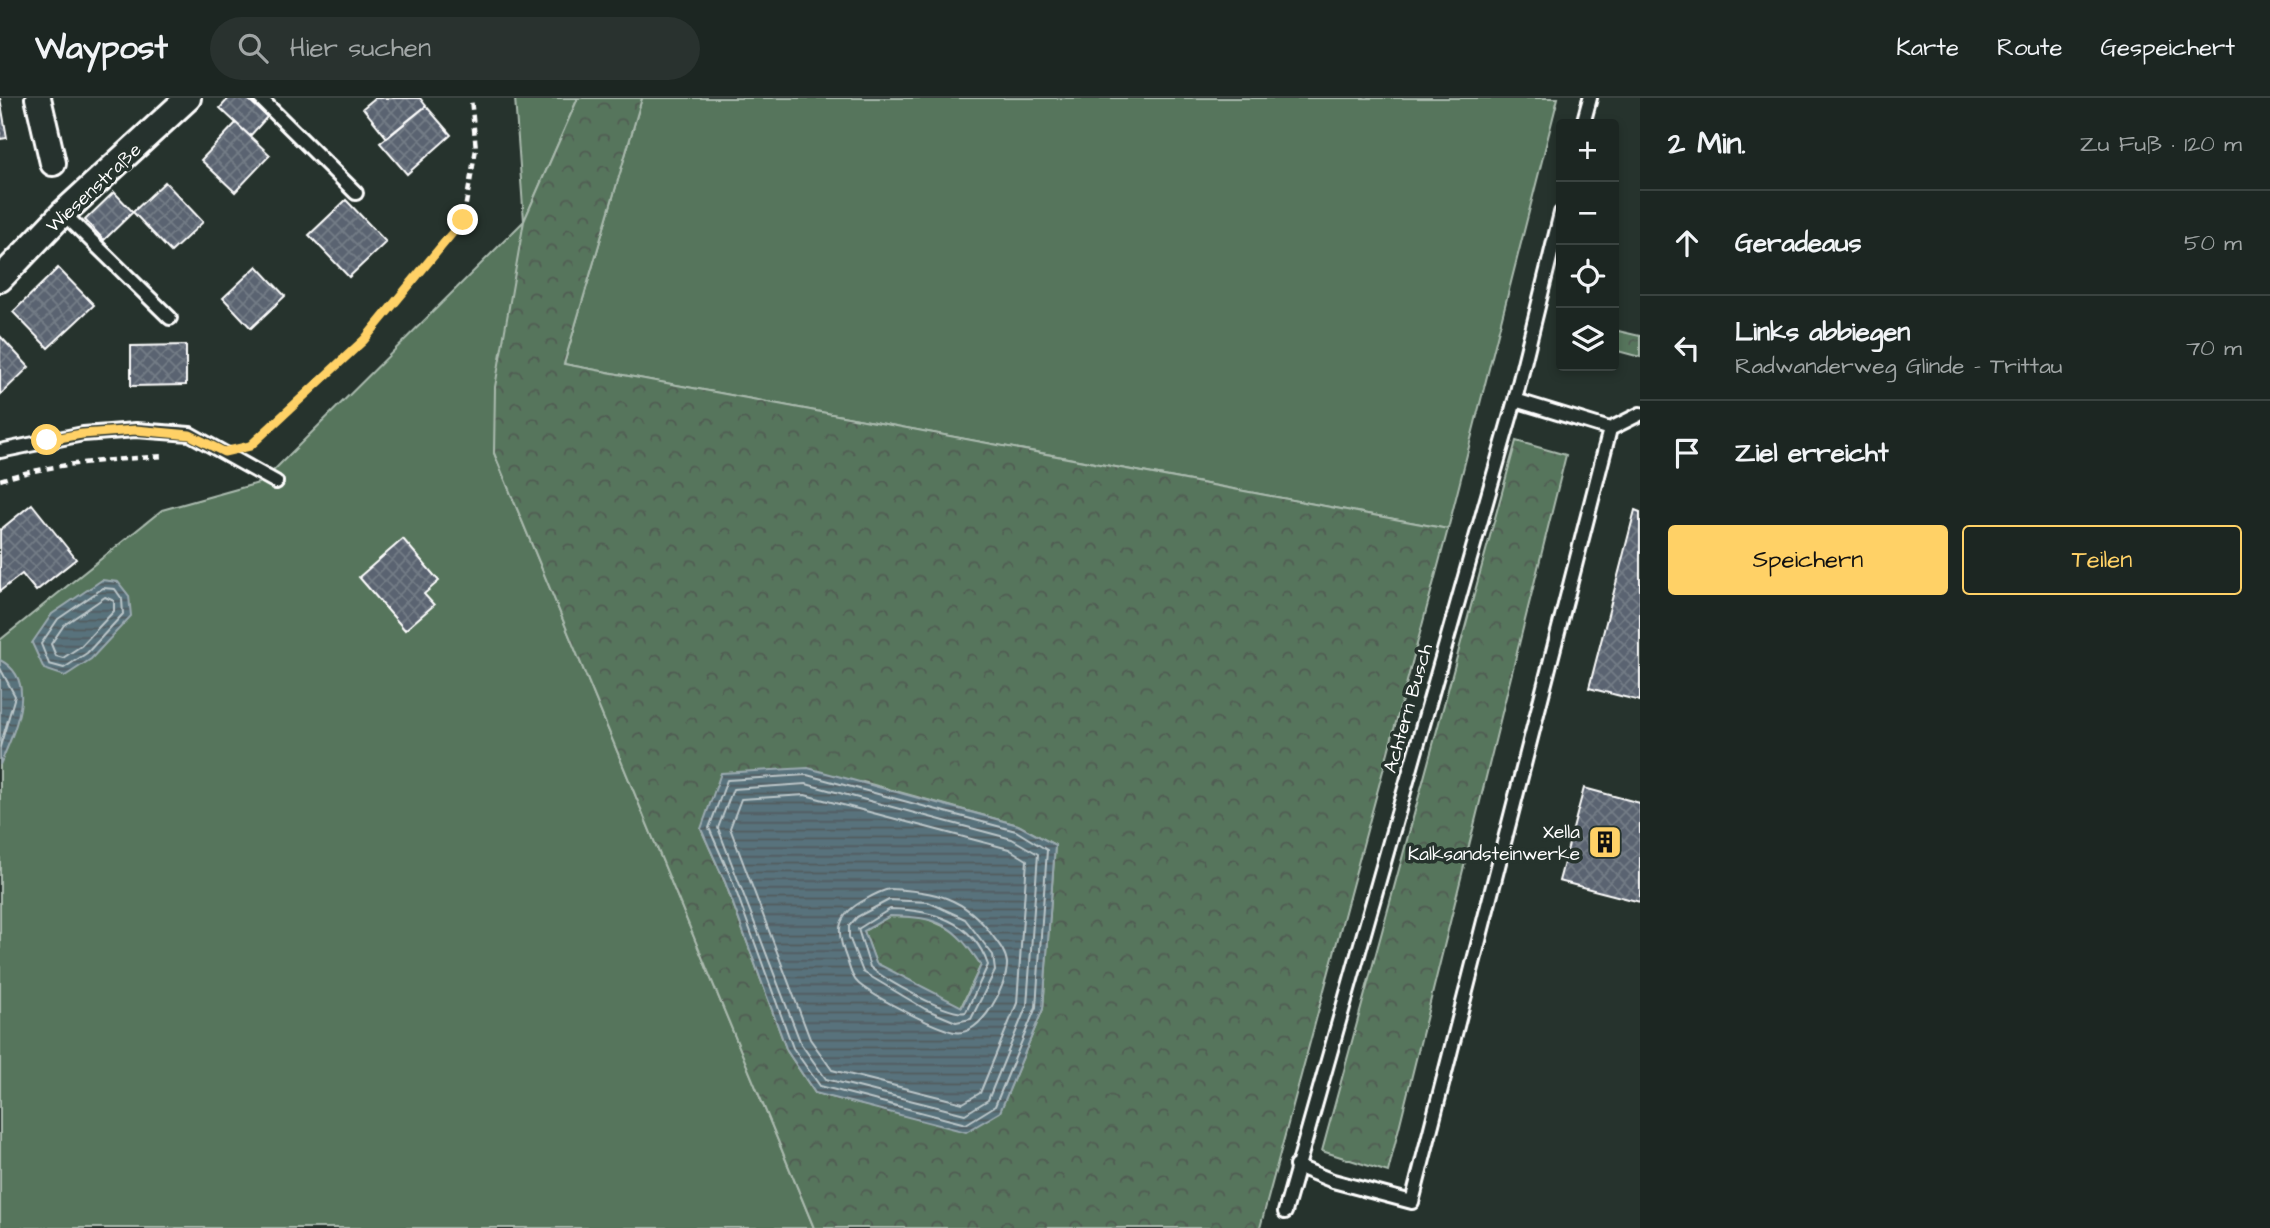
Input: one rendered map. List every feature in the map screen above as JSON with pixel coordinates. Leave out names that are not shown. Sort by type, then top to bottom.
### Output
[{"type":"street","points":[[38,98],[53,163]]},
{"type":"street","name":"Wiesenstraße","points":[[0,279],[64,213],[188,98]]},
{"type":"lane","points":[[260,98],[356,193]]},
{"type":"lane","points":[[1584,119],[1590,98]]},
{"type":"lane","points":[[64,213],[170,318]]},
{"type":"lane","name":"Achtern Busch","points":[[1285,1212],[1515,400],[1556,233]]},
{"type":"lane","points":[[1515,400],[1610,429],[1640,414]]},
{"type":"lane","points":[[1296,1166],[1333,1181],[1412,1202],[1610,429]]},
{"type":"lane","points":[[0,452],[82,434],[136,430],[190,435],[276,482]]},
{"type":"path","points":[[224,452],[250,446],[364,340],[463,220],[475,149],[471,98]]},
{"type":"path","points":[[0,480],[25,472],[91,461],[171,456]]},
{"type":"green space","points":[[515,98],[578,98],[524,221]]},
{"type":"green space","points":[[578,98],[642,98],[564,364],[1448,529],[1260,1228],[814,1228],[494,453],[495,387],[524,221]],"holes":[[[863,782],[1018,825],[1055,845],[1043,1009],[1000,1111],[900,1114],[815,1093],[787,1051],[725,882],[701,829]]]},
{"type":"green space","points":[[642,98],[1558,98],[1448,529],[564,364]]},
{"type":"green space","points":[[524,221],[494,453],[814,1228],[0,1228],[0,640],[162,510],[262,482]]},
{"type":"green space","points":[[1619,331],[1640,336],[1640,357],[1619,351]]},
{"type":"green space","points":[[1516,441],[1566,455],[1388,1172],[1322,1151]]},
{"type":"green space","points":[[890,916],[923,917],[959,933],[981,965],[961,1007],[876,964],[864,931]]},
{"type":"water","points":[[102,580],[118,582],[129,596],[131,616],[91,659],[65,676],[44,669],[32,643],[52,614]]},
{"type":"water","points":[[0,660],[12,669],[19,681],[21,695],[16,724],[0,765]]},
{"type":"water","points":[[808,768],[1018,825],[1055,845],[1043,1009],[1000,1112],[966,1132],[815,1093],[787,1051],[725,882],[701,829],[721,773]],"holes":[[[890,916],[921,918],[944,926],[962,940],[981,965],[962,1007],[876,963],[864,931]]]},
{"type":"building","points":[[0,98],[7,138],[0,139]]},
{"type":"building","points":[[229,98],[247,98],[267,117],[250,136],[220,108]]},
{"type":"building","points":[[375,98],[420,98],[426,106],[387,138],[363,108]]},
{"type":"building","points":[[426,106],[451,135],[407,174],[380,143]]},
{"type":"building","points":[[236,123],[270,155],[235,192],[201,160]]},
{"type":"building","points":[[165,182],[203,222],[171,252],[133,212]]},
{"type":"building","points":[[114,192],[133,212],[104,240],[85,220]]},
{"type":"building","points":[[346,200],[386,242],[349,277],[309,235]]},
{"type":"building","points":[[257,266],[285,296],[251,328],[223,298]]},
{"type":"building","points":[[58,268],[94,305],[48,348],[13,312]]},
{"type":"building","points":[[0,336],[29,367],[0,395]]},
{"type":"building","points":[[186,345],[186,385],[131,386],[131,346]]},
{"type":"building","points":[[32,504],[76,559],[36,591],[22,574],[0,591],[0,530]]},
{"type":"building","points":[[1635,510],[1640,512],[1640,701],[1589,688]]},
{"type":"building","points":[[403,539],[439,581],[424,594],[434,605],[405,630],[359,577]]},
{"type":"building","name":"Xella Kalksandsteinwerke","points":[[1584,788],[1640,803],[1640,902],[1559,881]]},
{"type":"place","name":"Xella Kalksandsteinwerke","points":[[1605,842]]},
{"type":"route","points":[[47,440],[136,430],[190,435],[224,452],[250,446],[364,340],[463,220]]}]
